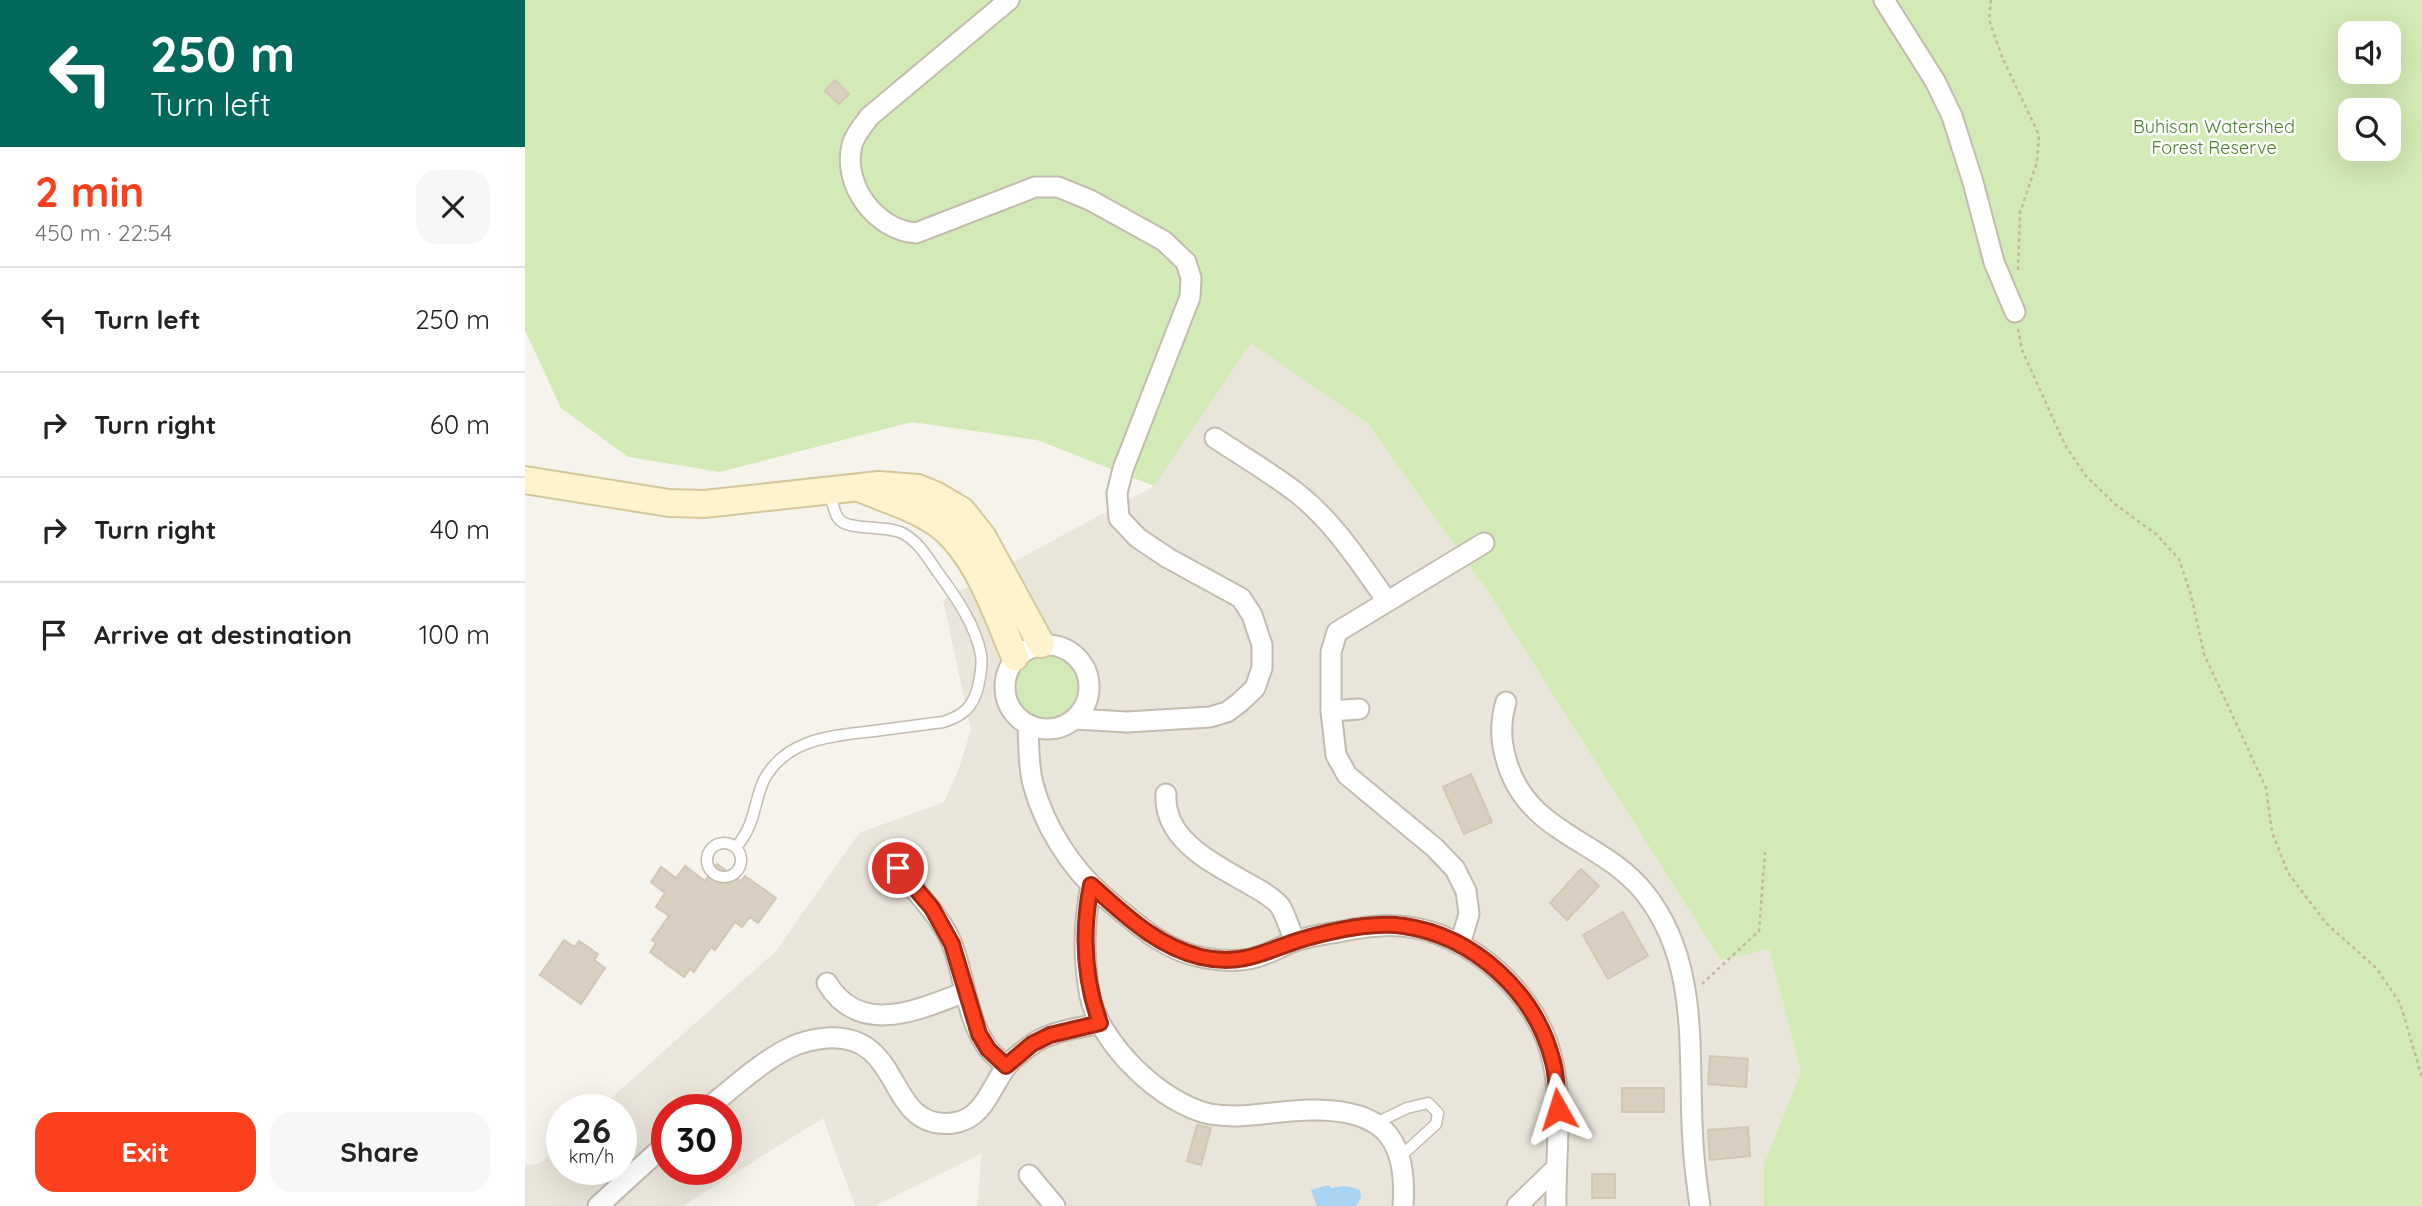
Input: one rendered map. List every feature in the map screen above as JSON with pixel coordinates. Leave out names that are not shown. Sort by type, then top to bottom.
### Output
[{"type":"street","points":[[1009,0],[869,117],[853,144],[850,159],[852,175],[870,210],[882,222],[903,232],[916,233],[1035,187],[1059,187],[1090,200],[1156,236],[1181,256],[1191,278],[1190,297],[1123,469],[1117,493],[1119,518],[1138,538],[1168,558],[1241,598],[1252,615],[1262,645],[1262,668],[1255,688],[1227,712],[1210,717],[1127,722],[1075,719]]},
{"type":"street","points":[[1884,0],[1935,81],[1952,117],[1994,262],[2015,312]]},
{"type":"street","points":[[1215,438],[1297,493],[1321,515],[1352,550],[1387,601]]},
{"type":"street","points":[[525,480],[669,503],[704,504],[829,490],[897,485],[918,488],[962,511],[982,536],[1041,644]]},
{"type":"street","points":[[859,488],[937,523],[957,541],[970,559],[1015,657]]},
{"type":"street","points":[[1460,944],[1469,914],[1466,891],[1455,869],[1435,848],[1347,775],[1336,755],[1331,711],[1331,652],[1337,632],[1484,543]]},
{"type":"street","points":[[1041,644],[1069,650],[1083,664],[1089,693],[1075,719],[1053,729],[1028,726],[1020,720],[1005,695],[1006,675],[1015,657],[1041,644]]},
{"type":"street","points":[[1506,702],[1500,731],[1511,778],[1527,802],[1547,822],[1593,848],[1618,867],[1643,891],[1662,919],[1678,953],[1692,1045],[1693,1144],[1700,1206]]},
{"type":"street","points":[[1331,711],[1359,709]]},
{"type":"street","points":[[1028,726],[1033,782],[1041,806],[1065,852],[1091,885],[1145,932],[1170,947],[1202,957],[1233,961],[1258,957],[1295,941],[1362,928],[1402,926],[1431,932],[1460,944],[1495,968],[1520,994],[1540,1028],[1553,1062],[1558,1109],[1556,1206]]},
{"type":"street","points":[[1166,794],[1165,808],[1171,825],[1190,846],[1212,863],[1269,896],[1280,906],[1295,941]]},
{"type":"street","points":[[891,854],[898,868],[932,908],[952,944],[979,1034],[988,1049],[1006,1066]]},
{"type":"street","points":[[1091,885],[1085,928],[1091,997],[1100,1023],[1144,1079],[1188,1107],[1210,1114],[1311,1110],[1346,1112],[1375,1123],[1387,1132],[1401,1156],[1405,1182],[1403,1206]]},
{"type":"street","points":[[827,983],[837,999],[849,1008],[870,1014],[910,1013],[965,992]]},
{"type":"street","points":[[727,1094],[791,1047],[814,1039],[853,1040],[871,1049],[888,1068],[902,1099],[917,1121],[954,1123],[970,1117],[981,1108],[1006,1066],[1032,1044],[1050,1035],[1100,1023]]},
{"type":"street","points":[[598,1206],[651,1158]]},
{"type":"street","points":[[1517,1206],[1555,1169]]},
{"type":"street","points":[[1029,1175],[1055,1206]]},
{"type":"lane","points":[[736,847],[745,836],[765,779],[783,756],[822,737],[943,722],[961,717],[970,707],[981,675],[981,655],[973,631],[946,583],[925,554],[911,539],[892,528],[846,525],[838,518],[829,490]]},
{"type":"lane","points":[[1375,1123],[1407,1108],[1427,1103],[1438,1113],[1436,1124],[1401,1156]]},
{"type":"path","points":[[1991,0],[1989,19],[2002,57],[2039,135],[2037,162],[2020,213],[2018,271]]},
{"type":"path","points":[[2015,312],[2022,350],[2065,445],[2086,476],[2116,505],[2156,534],[2179,559],[2191,595],[2204,654],[2266,788],[2272,832],[2288,873],[2326,923],[2377,969],[2400,1003],[2422,1077]]},
{"type":"path","points":[[1686,998],[1759,931],[1765,852]]},
{"type":"shaded area","points":[[1251,342],[1368,424],[1491,596],[1769,949],[1801,1072],[1764,1164],[1764,1206],[978,1206],[981,1154],[875,1206],[855,1206],[823,1118],[742,1169],[742,1094],[651,1094],[651,1185],[716,1185],[683,1206],[525,1206],[525,1165],[539,1164],[546,1158],[546,1185],[637,1185],[637,1094],[616,1094],[776,951],[859,833],[944,802],[958,771],[971,730],[943,600],[1154,486]]},
{"type":"green space","name":"Buhisan Watershed Forest Reserve","points":[[525,0],[2422,0],[2422,1206],[1764,1206],[1764,1164],[1801,1072],[1769,949],[1721,960],[1491,596],[1368,424],[1251,343],[1154,486],[1037,440],[912,422],[720,472],[628,457],[561,408],[525,330]]},
{"type":"green space","points":[[1046,655],[1059,658],[1070,665],[1077,676],[1080,689],[1077,702],[1070,713],[1059,720],[1046,723],[1033,720],[1022,713],[1015,702],[1012,689],[1015,676],[1022,665],[1033,658]]},
{"type":"water","points":[[1328,1185],[1332,1188],[1346,1186],[1360,1190],[1361,1198],[1356,1206],[1317,1206],[1311,1190]]},
{"type":"building","points":[[835,80],[849,94],[839,104],[825,91]]},
{"type":"building","points":[[1471,774],[1492,822],[1464,834],[1443,787]]},
{"type":"building","points":[[717,864],[741,881],[745,876],[776,898],[758,923],[750,917],[742,927],[735,922],[715,950],[711,947],[694,972],[690,969],[684,977],[650,952],[656,943],[652,940],[669,916],[656,907],[665,893],[651,882],[661,867],[676,878],[685,866],[705,881]]},
{"type":"building","points":[[1581,869],[1599,886],[1567,920],[1550,903]]},
{"type":"building","points":[[1623,912],[1648,956],[1608,979],[1583,935]]},
{"type":"building","points":[[564,940],[575,947],[579,941],[598,954],[594,960],[605,968],[581,1004],[540,975]]},
{"type":"building","points":[[1710,1056],[1748,1059],[1746,1087],[1708,1084]]},
{"type":"building","points":[[1622,1088],[1664,1088],[1664,1112],[1622,1112]]},
{"type":"building","points":[[1197,1125],[1211,1128],[1201,1165],[1187,1161]]},
{"type":"building","points":[[1748,1127],[1750,1156],[1710,1160],[1708,1130]]},
{"type":"building","points":[[1592,1174],[1615,1174],[1615,1198],[1592,1198]]},
{"type":"route","points":[[898,868],[932,908],[952,944],[979,1034],[988,1049],[1006,1066],[1032,1044],[1050,1035],[1100,1023],[1091,997],[1087,960],[1085,928],[1091,885],[1145,932],[1170,947],[1202,957],[1233,961],[1258,957],[1316,935],[1387,926],[1431,932],[1460,944],[1495,968],[1520,994],[1540,1028],[1553,1062],[1558,1109]]}]
